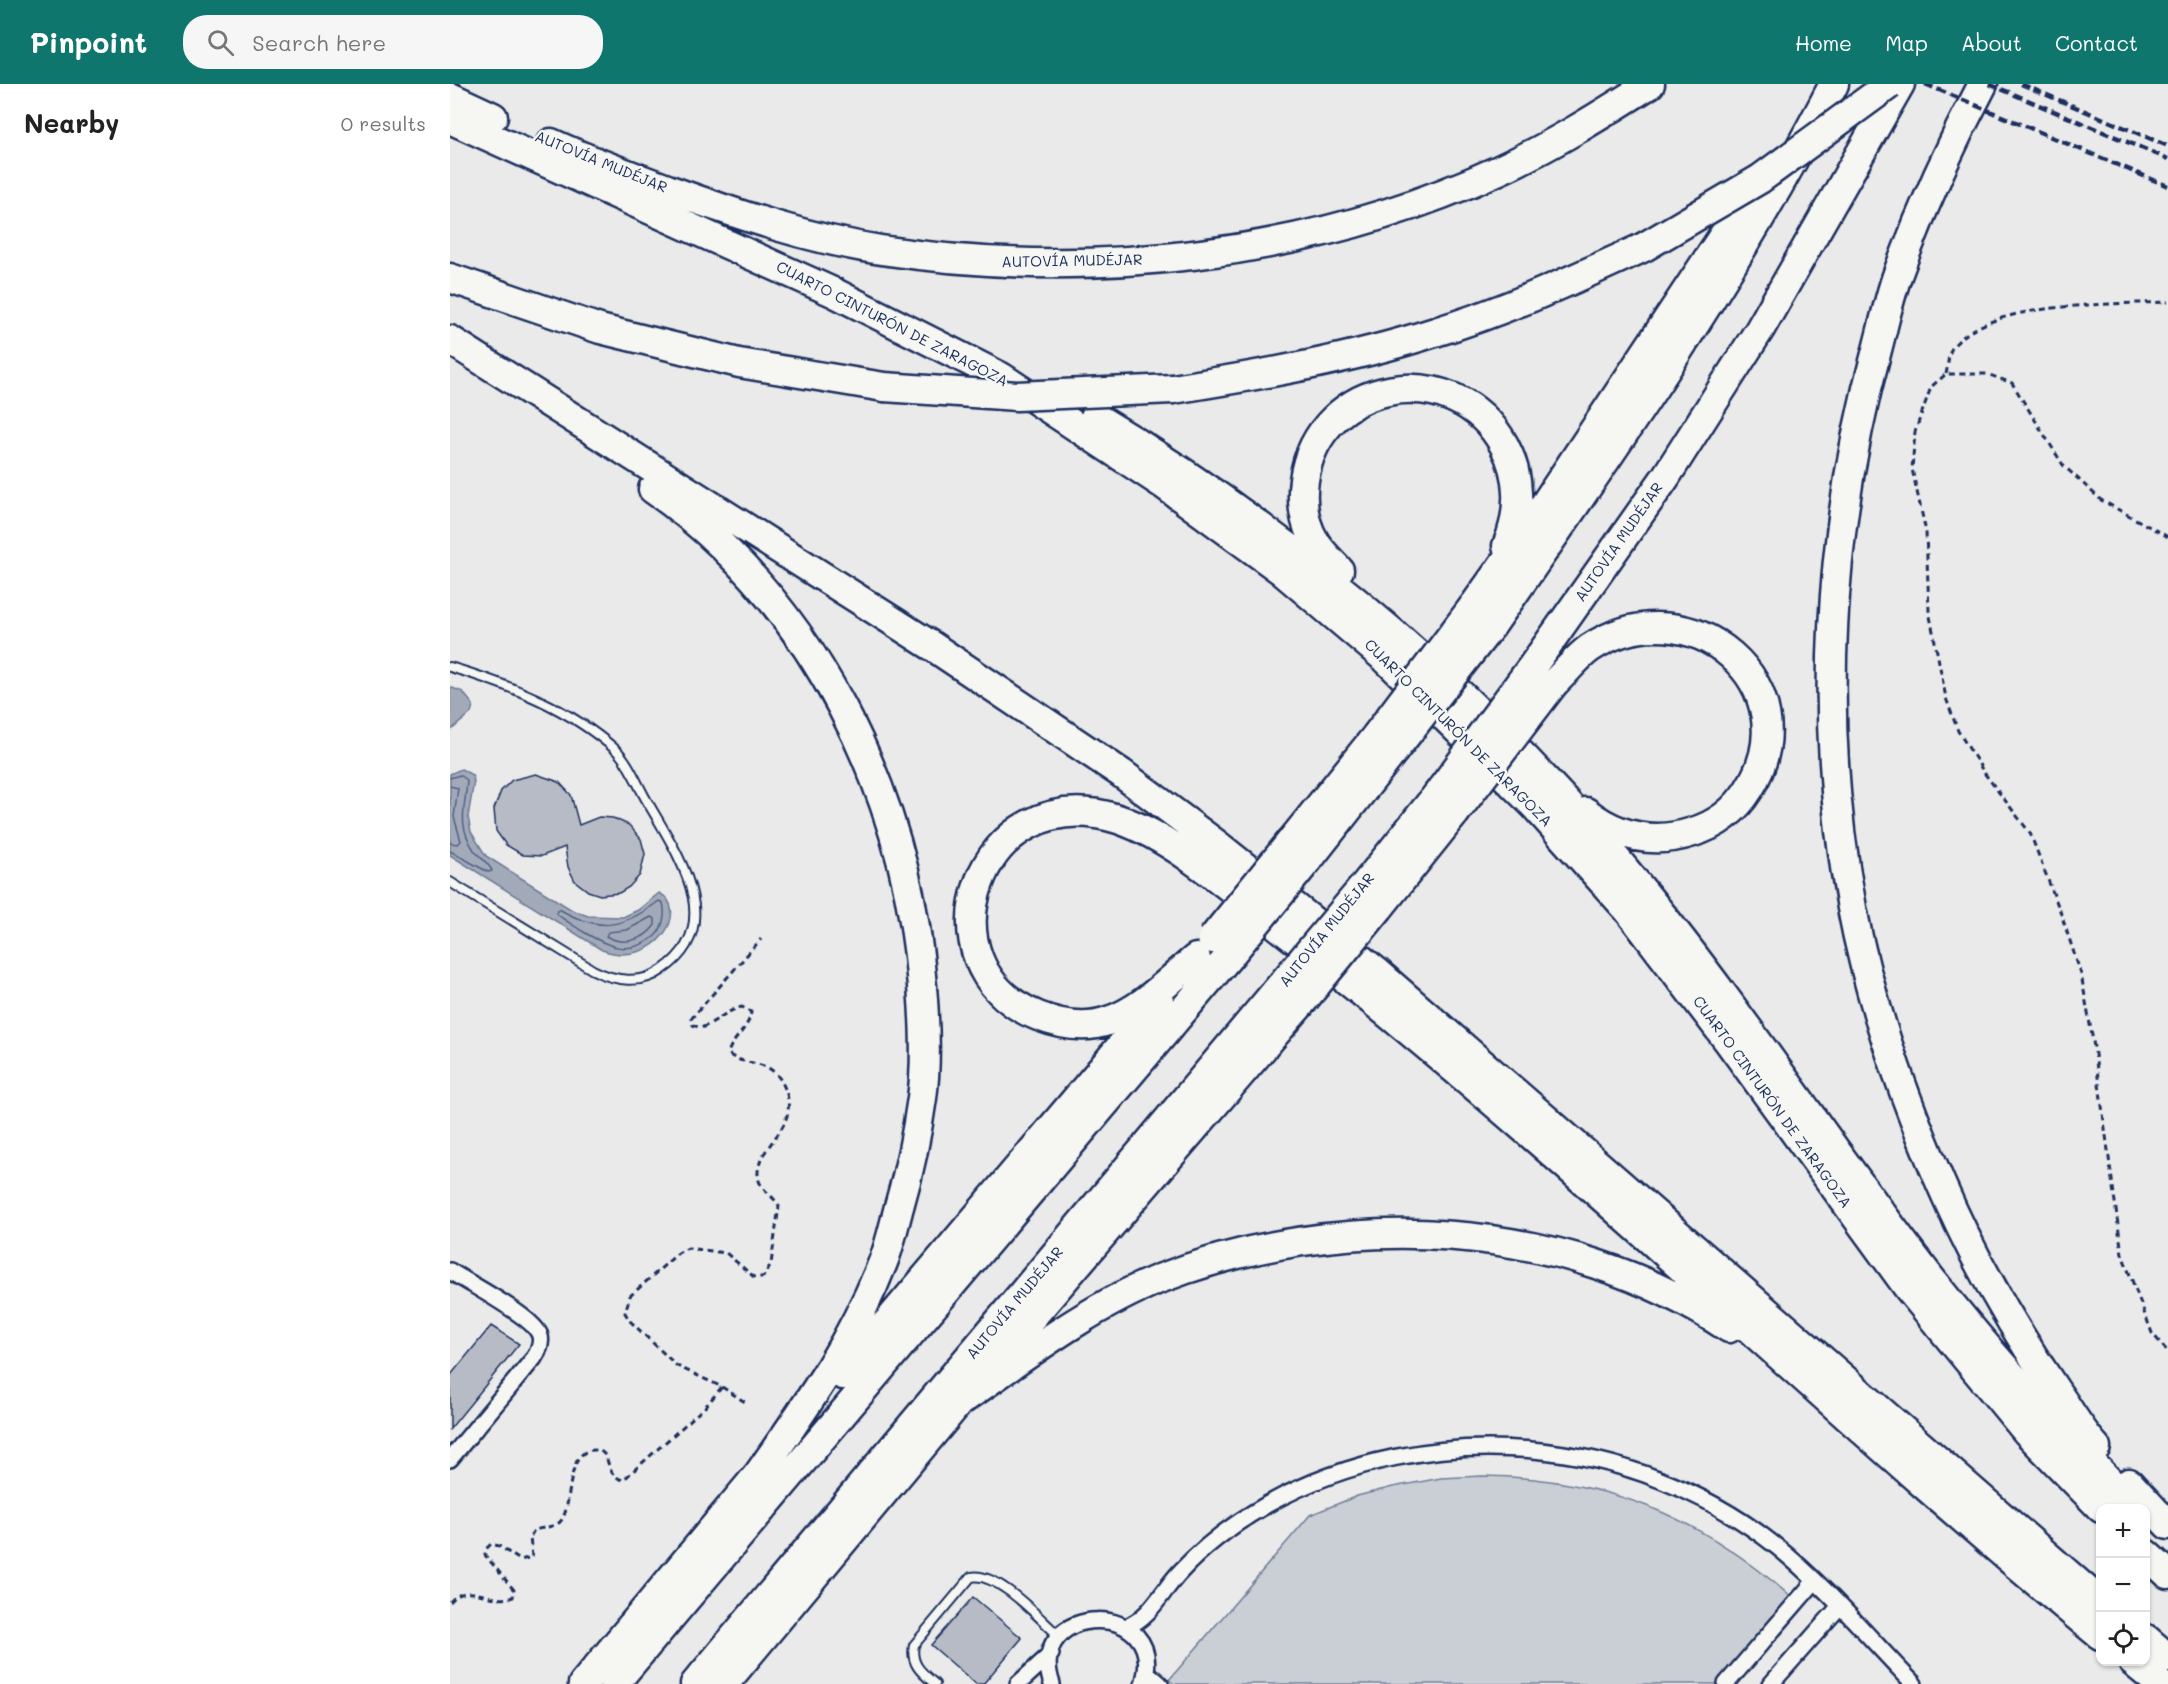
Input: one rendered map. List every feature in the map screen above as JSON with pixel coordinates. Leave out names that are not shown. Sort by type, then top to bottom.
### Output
[{"type":"highway","name":"AUTOVÍA MUDÉJAR","points":[[450,97],[581,157],[755,221],[880,249],[1021,264],[1134,262],[1250,248],[1386,213],[1498,170],[1545,147],[1650,84]]},
{"type":"highway","points":[[450,278],[600,329],[739,363],[884,387],[1017,396],[1173,389],[1298,369],[1432,334],[1533,298],[1644,247],[1760,179],[1890,84]]},
{"type":"highway","name":"AUTOVÍA MUDÉJAR","points":[[695,1684],[1287,999],[1446,804],[1534,664],[1665,478],[1754,339],[1900,84]]},
{"type":"highway","points":[[1983,84],[1951,144],[1896,279],[1864,396],[1842,515],[1833,629],[1835,763],[1841,842],[1866,973],[1908,1107],[1967,1244],[2025,1347],[2091,1442],[2168,1525]]},
{"type":"highway","points":[[1491,581],[1788,137],[1831,92]]},
{"type":"highway","points":[[583,1684],[755,1479],[1302,847],[1385,744],[1620,441],[1712,297],[1831,92]]},
{"type":"highway","name":"CUARTO CINTURÓN DE ZARAGOZA","points":[[450,119],[835,293],[1001,377],[1163,484],[1282,571],[1387,660],[1534,805],[1629,911],[1729,1042],[1909,1289],[2027,1432],[2096,1504]]},
{"type":"highway","points":[[835,293],[1007,365],[1172,463],[1296,551],[1401,638]]},
{"type":"highway","points":[[450,340],[932,646],[1121,773],[1216,844],[1378,973],[2096,1599]]},
{"type":"highway","points":[[450,346],[675,504],[724,549],[775,603],[823,671],[854,729],[885,802],[907,876],[919,945],[925,1021],[922,1097],[908,1175],[886,1255],[849,1338],[816,1393],[755,1479]]},
{"type":"highway","points":[[1482,616],[1491,581],[1508,542],[1516,516],[1518,495],[1509,454],[1498,434],[1473,408],[1436,390],[1392,390],[1355,402],[1340,413],[1319,436],[1305,471],[1304,508],[1308,527],[1316,543],[1401,638],[1549,782],[1645,894],[1744,1021],[1928,1275],[2045,1415],[2130,1504]]},
{"type":"highway","points":[[1446,804],[1554,683],[1588,650],[1627,630],[1671,626],[1691,630],[1713,640],[1728,651],[1743,668],[1758,694],[1764,715],[1766,737],[1756,777],[1744,796],[1716,822],[1683,836],[1647,838],[1629,836],[1612,829],[1549,782]]},
{"type":"highway","points":[[1213,951],[1143,1002],[1105,1023],[1083,1026],[1064,1024],[1029,1012],[1012,1002],[997,987],[978,954],[973,934],[972,910],[982,873],[999,846],[1024,826],[1050,815],[1090,813],[1114,818],[1137,826],[1165,843],[1205,870],[1361,991],[1487,1098],[1808,1382],[2096,1632]]},
{"type":"highway","points":[[614,1684],[1213,951]]},
{"type":"highway","points":[[724,1684],[959,1402],[1287,999]]},
{"type":"highway","points":[[959,1402],[1092,1314],[1158,1280],[1236,1254],[1317,1238],[1399,1233],[1487,1240],[1563,1254],[1642,1282],[1707,1314],[1808,1382]]},
{"type":"highway","points":[[2150,1524],[2168,1540]]},
{"type":"highway","points":[[2150,1558],[2168,1574]]},
{"type":"highway","points":[[2150,1643],[2168,1658]]},
{"type":"highway","points":[[2138,1666],[2160,1684]]},
{"type":"street","points":[[450,1271],[528,1321],[540,1334],[534,1359],[450,1459]]},
{"type":"street","points":[[1126,1627],[1141,1620],[1180,1572],[1216,1539],[1268,1504],[1308,1485],[1355,1468],[1389,1459],[1460,1448],[1539,1450],[1586,1458],[1655,1477],[1723,1509],[1752,1528],[1793,1561],[1914,1684]]},
{"type":"street","points":[[1726,1684],[1814,1582]]},
{"type":"street","points":[[1771,1684],[1839,1607]]},
{"type":"street","points":[[1052,1684],[1049,1666],[1051,1654],[1060,1636],[1068,1628],[1090,1619],[1113,1621],[1126,1627],[1144,1651],[1145,1678],[1160,1684]]},
{"type":"street","points":[[1018,1684],[1051,1654]]},
{"type":"lane","points":[[450,666],[518,689],[549,705],[618,752],[677,854],[694,902],[694,927],[681,954],[664,969],[643,979],[616,979],[593,970],[450,882]]},
{"type":"lane","points":[[935,1684],[917,1667],[913,1655],[914,1645],[970,1577],[983,1576],[997,1582],[1060,1636]]},
{"type":"path","points":[[2168,302],[2014,313],[1967,332],[1951,350],[1946,374],[1931,387],[1915,432],[1912,469],[1926,532],[1929,611],[1946,698],[1958,731],[1985,774],[2030,832],[2060,911],[2081,974],[2094,1047],[2122,1254],[2152,1333],[2168,1352]]},
{"type":"path","points":[[1946,374],[1987,374],[2012,382],[2063,465],[2101,500],[2168,537]]},
{"type":"path","points":[[748,1404],[722,1387],[677,1366],[630,1321],[625,1313],[630,1296],[678,1252],[688,1248],[726,1253],[754,1277],[763,1277],[771,1264],[778,1206],[775,1198],[761,1185],[758,1175],[762,1161],[787,1121],[787,1094],[774,1072],[761,1064],[733,1058],[728,1053],[731,1043],[750,1023],[751,1012],[742,1007],[731,1010],[714,1023],[701,1028],[693,1026],[691,1019],[761,939]]},
{"type":"path","points":[[450,1602],[456,1595],[465,1591],[505,1600],[513,1597],[514,1590],[485,1555],[486,1549],[491,1544],[499,1546],[520,1560],[532,1557],[530,1537],[534,1530],[558,1524],[564,1516],[576,1463],[584,1453],[593,1450],[602,1452],[607,1458],[610,1473],[614,1478],[623,1480],[705,1407],[722,1387]]},
{"type":"shaded area","points":[[1482,1476],[1527,1478],[1569,1484],[1609,1493],[1648,1506],[1685,1523],[1721,1544],[1791,1597],[1716,1684],[1174,1684],[1169,1680],[1310,1515],[1357,1496],[1393,1487],[1441,1478]]},
{"type":"water","points":[[450,687],[463,692],[473,705],[471,713],[450,731]]},
{"type":"water","points":[[461,769],[472,775],[474,781],[468,817],[471,832],[486,856],[572,910],[588,916],[623,917],[638,910],[659,893],[668,900],[671,911],[670,922],[664,934],[639,952],[622,954],[602,950],[450,855],[450,774]]},
{"type":"building","points":[[536,774],[559,782],[571,795],[579,825],[599,817],[613,818],[629,825],[641,839],[645,854],[640,875],[629,887],[619,893],[600,895],[588,891],[575,881],[568,867],[565,847],[542,856],[523,855],[506,845],[496,831],[494,809],[501,791],[512,780]]},
{"type":"building","points":[[491,1326],[519,1344],[450,1429],[450,1376]]},
{"type":"building","points":[[973,1597],[1022,1638],[983,1684],[976,1684],[931,1645]]},
{"type":"railway","points":[[1925,84],[2168,186]]},
{"type":"railway","points":[[1989,84],[2168,159]]},
{"type":"railway","points":[[2021,84],[2168,146]]}]
